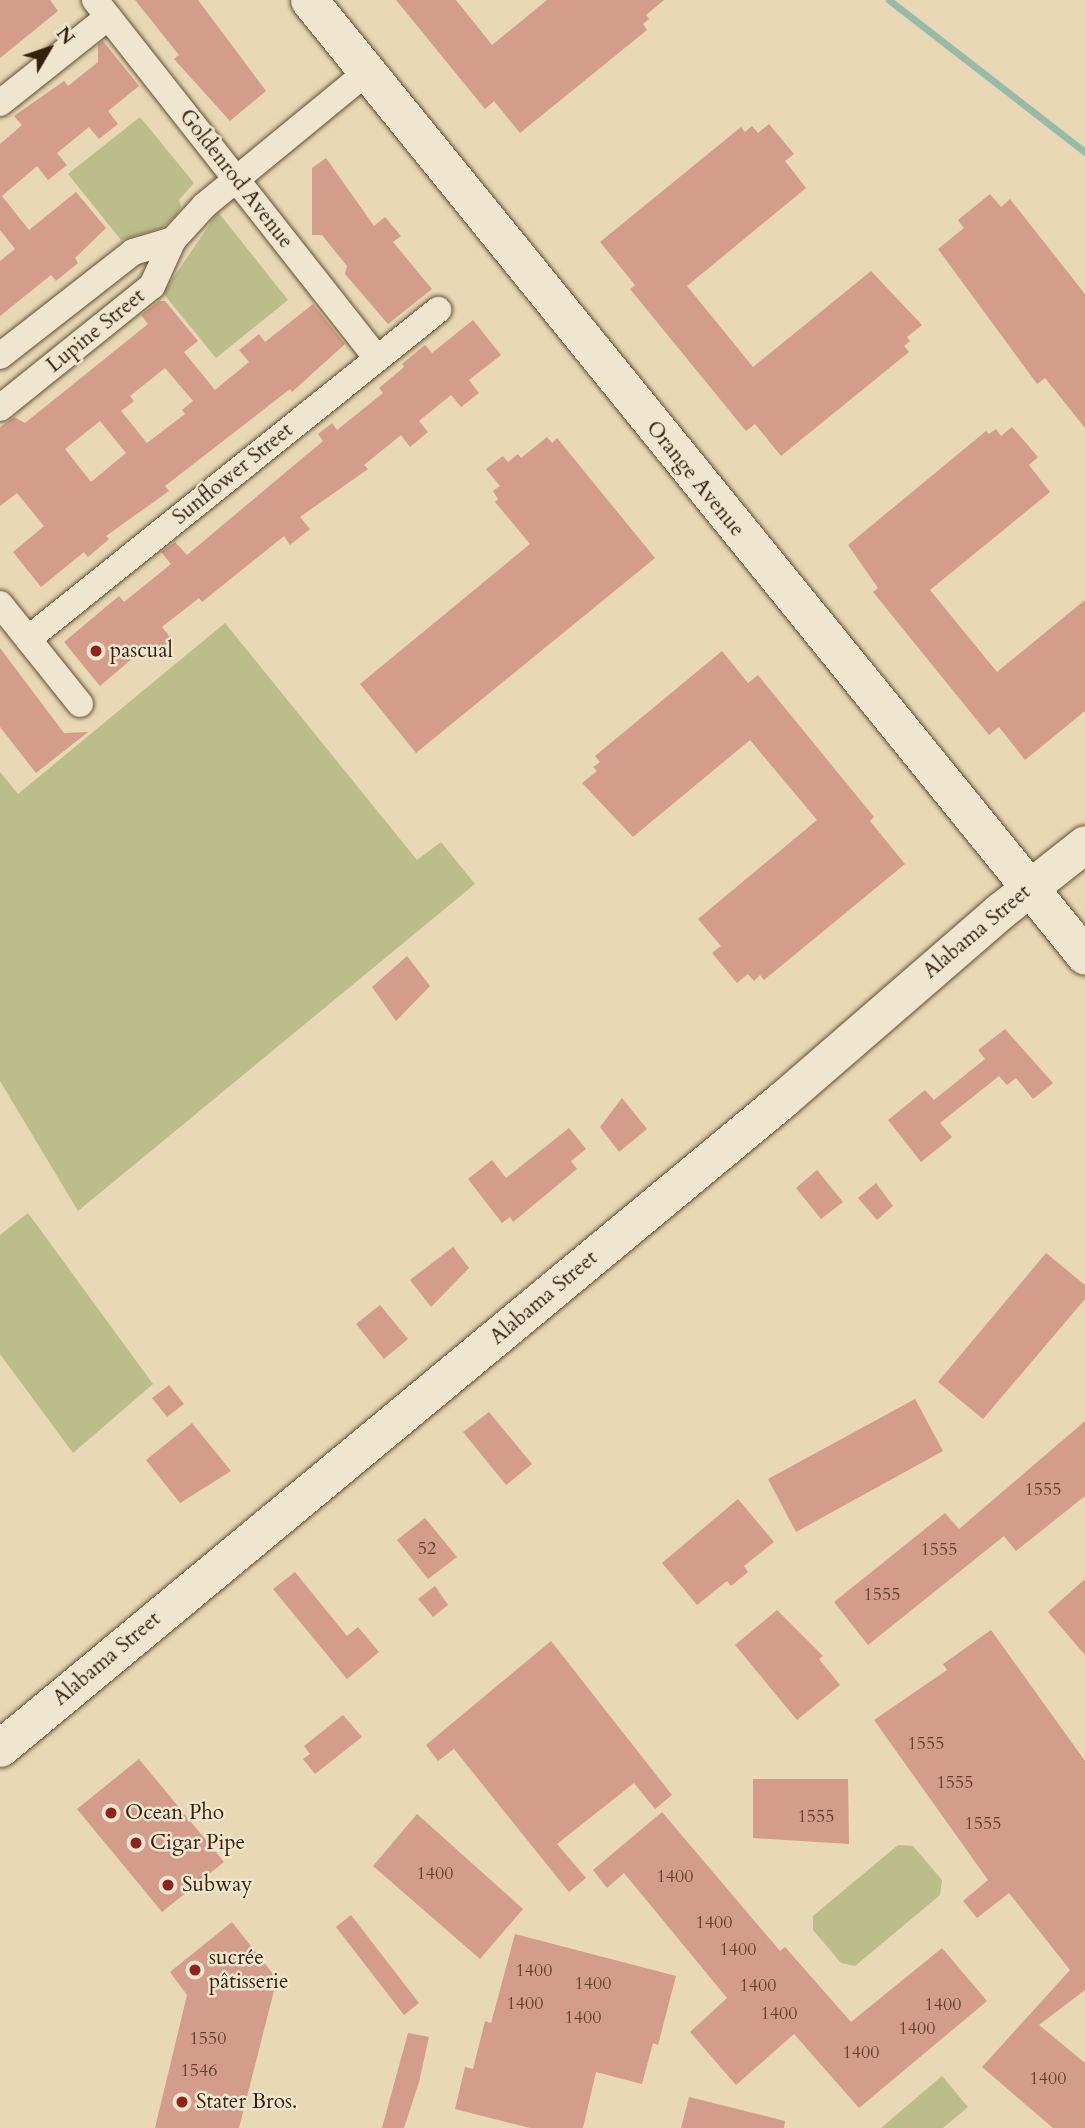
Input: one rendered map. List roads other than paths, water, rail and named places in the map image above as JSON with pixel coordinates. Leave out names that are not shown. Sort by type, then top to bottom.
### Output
[{"type":"main road","name":"Orange Avenue","points":[[309,0],[1085,956]]},
{"type":"main road","name":"Alabama Street","points":[[0,1748],[783,1100],[1030,887],[1085,844]]},
{"type":"street","points":[[0,103],[101,8]]},
{"type":"street","name":"Goldenrod Avenue","points":[[101,8],[377,358]]},
{"type":"street","name":"Lupine Street","points":[[0,408],[152,286],[173,240],[237,179],[367,72]]},
{"type":"street","name":"Lupine Street","points":[[0,356],[133,252],[173,240]]},
{"type":"street","name":"Sunflower Street","points":[[28,639],[438,310]]},
{"type":"street","points":[[0,604],[80,704]]},
{"type":"waterway","points":[[889,0],[1085,152]]},
{"type":"place","name":"pascual","points":[[96,651]]},
{"type":"place","name":"Ocean Pho","points":[[111,1813]]},
{"type":"place","name":"Cigar Pipe","points":[[136,1843]]},
{"type":"place","name":"Subway","points":[[168,1885]]},
{"type":"place","name":"sucrée pâtisserie","points":[[195,1970]]},
{"type":"place","name":"Stater Bros.","points":[[182,2102]]}]
